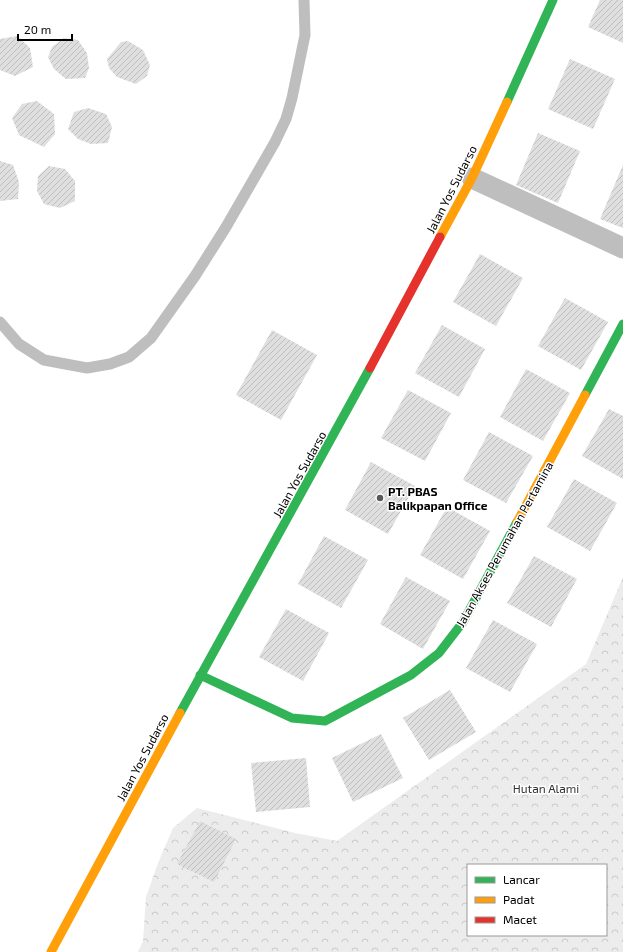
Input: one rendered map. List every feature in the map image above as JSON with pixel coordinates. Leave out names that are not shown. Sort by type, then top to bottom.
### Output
[{"type":"main road","name":"Jalan Yos Sudarso","points":[[51,952],[200,675],[334,436],[472,178],[553,0]]},
{"type":"main road","name":"Jalan Akses Perumahan Pertamina","points":[[200,675],[292,718],[325,721],[411,675],[439,653],[463,622],[623,324]]},
{"type":"street","points":[[472,178],[623,248]]},
{"type":"lane","points":[[0,322],[19,344],[44,360],[88,368],[110,364],[129,358],[151,338],[195,276],[275,142],[292,98],[305,35],[304,0]]},
{"type":"green space","name":"Hutan Alami","points":[[623,577],[623,952],[138,952],[143,941],[146,897],[158,863],[173,828],[197,808],[295,833],[337,841],[586,664]]},
{"type":"building","points":[[600,0],[623,0],[623,43],[588,27]]},
{"type":"building","points":[[17,36],[30,48],[33,67],[15,76],[0,70],[0,39]]},
{"type":"building","points":[[64,38],[78,40],[87,53],[89,68],[85,78],[66,79],[54,69],[48,57],[52,47]]},
{"type":"building","points":[[128,41],[143,50],[150,65],[147,76],[136,84],[117,77],[109,68],[107,59],[121,42]]},
{"type":"building","points":[[570,59],[615,79],[593,129],[548,109]]},
{"type":"building","points":[[37,101],[54,114],[55,134],[44,147],[19,135],[12,118],[22,104]]},
{"type":"building","points":[[88,108],[106,114],[112,127],[108,143],[91,144],[78,139],[68,129],[74,112]]},
{"type":"building","points":[[538,133],[580,151],[558,203],[516,185]]},
{"type":"building","points":[[0,161],[13,165],[19,182],[18,199],[0,201]]},
{"type":"building","points":[[623,165],[623,228],[600,219]]},
{"type":"building","points":[[49,166],[65,169],[75,181],[75,201],[60,208],[44,204],[37,191],[38,176]]},
{"type":"building","points":[[480,254],[523,278],[496,326],[453,302]]},
{"type":"building","points":[[565,298],[608,322],[581,370],[538,346]]},
{"type":"building","points":[[442,325],[485,349],[459,397],[415,373]]},
{"type":"building","points":[[272,330],[317,355],[281,420],[236,395]]},
{"type":"building","points":[[526,369],[570,393],[543,441],[500,417]]},
{"type":"building","points":[[408,390],[451,413],[425,461],[381,438]]},
{"type":"building","points":[[609,409],[623,416],[623,479],[582,456]]},
{"type":"building","points":[[489,432],[533,456],[506,503],[463,480]]},
{"type":"building","name":"PT. PBAS Balikpapan Office","points":[[371,462],[415,486],[388,534],[345,510]]},
{"type":"building","points":[[574,479],[617,503],[590,551],[547,527]]},
{"type":"building","points":[[447,507],[490,531],[463,579],[420,555]]},
{"type":"building","points":[[324,536],[368,560],[341,608],[298,584]]},
{"type":"building","points":[[534,556],[577,579],[551,627],[507,603]]},
{"type":"building","points":[[406,577],[450,601],[423,649],[380,624]]},
{"type":"building","points":[[286,609],[329,633],[303,681],[259,657]]},
{"type":"building","points":[[493,620],[537,644],[510,692],[466,668]]},
{"type":"building","points":[[450,690],[476,732],[429,760],[403,718]]},
{"type":"building","points":[[381,734],[403,778],[353,802],[332,758]]},
{"type":"building","points":[[306,758],[310,807],[256,812],[251,763]]},
{"type":"building","points":[[200,821],[236,839],[214,882],[177,864]]},
{"type":"traffic: fast","points":[[507,102],[553,0]]},
{"type":"traffic: fast","points":[[585,395],[623,324]]},
{"type":"traffic: fast","points":[[180,713],[370,368]]},
{"type":"traffic: fast","points":[[200,675],[292,718],[325,721],[411,675],[439,653],[463,622],[517,522]]},
{"type":"traffic: slow","points":[[440,237],[472,178],[507,102]]},
{"type":"traffic: slow","points":[[517,522],[585,395]]},
{"type":"traffic: slow","points":[[51,952],[180,713]]},
{"type":"traffic: jam","points":[[370,368],[440,237]]},
{"type":"place","name":"PT. PBAS Balikpapan Office","points":[[380,498]]}]
